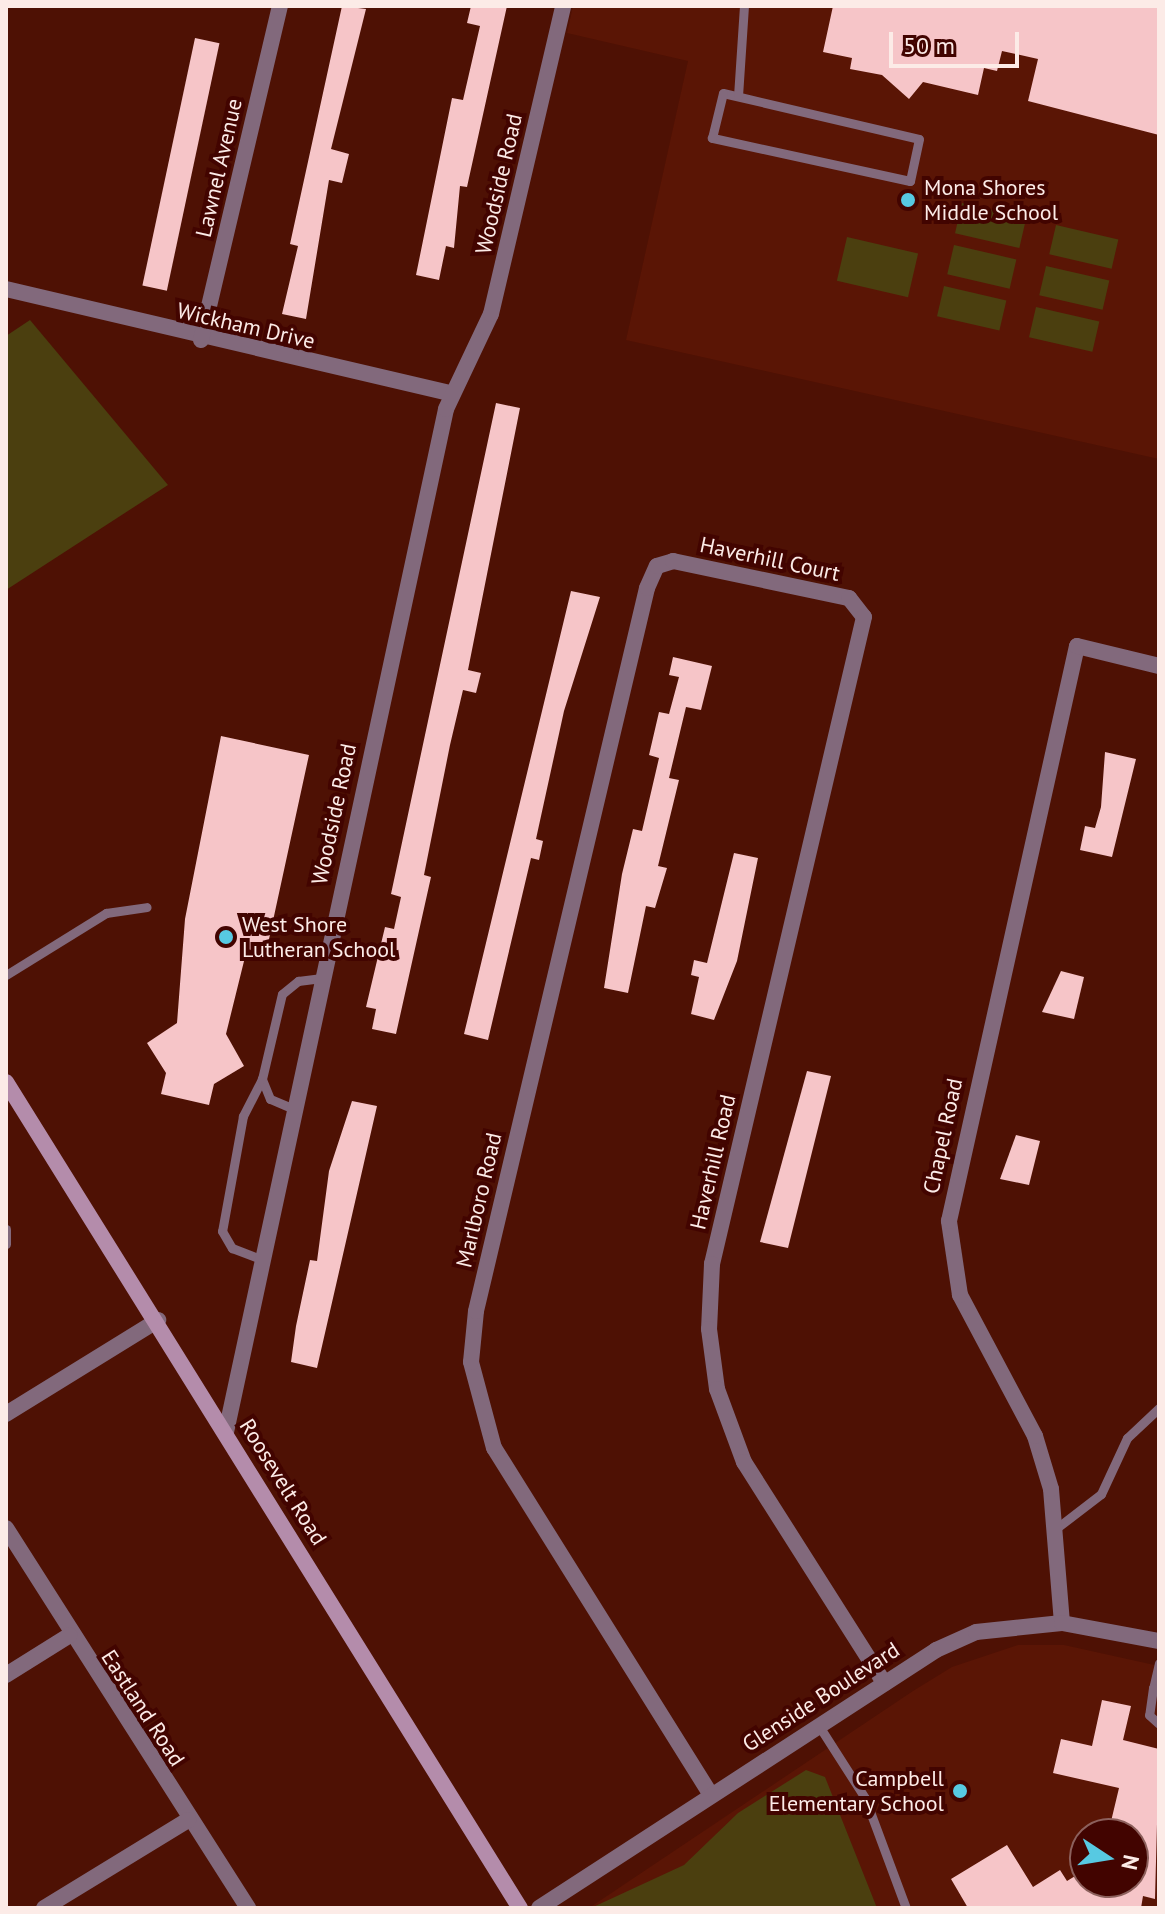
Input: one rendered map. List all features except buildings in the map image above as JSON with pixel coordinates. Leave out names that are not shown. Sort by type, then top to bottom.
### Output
[{"type":"street","name":"Lawnel Avenue","points":[[201,340],[280,6]]},
{"type":"street","name":"Woodside Road","points":[[226,1432],[450,393],[468,369],[491,314],[563,6]]},
{"type":"street","name":"Wickham Drive","points":[[6,289],[201,340],[450,393]]},
{"type":"street","name":"Haverhill Court","points":[[657,566],[673,561],[849,598],[864,617]]},
{"type":"street","name":"Marlboro Road","points":[[657,566],[476,1311],[471,1362],[494,1448],[711,1795]]},
{"type":"street","name":"Haverhill Road","points":[[864,617],[712,1264],[709,1329],[717,1389],[744,1462],[884,1683]]},
{"type":"street","name":"Chapel Road","points":[[1062,1623],[1058,1527],[1035,1436],[960,1295],[949,1221],[1077,646],[1159,666]]},
{"type":"street","name":"Roosevelt Road","points":[[6,1082],[158,1320],[520,1908]]},
{"type":"street","points":[[6,1414],[158,1320]]},
{"type":"street","name":"Eastland Road","points":[[6,1528],[70,1635],[248,1908]]},
{"type":"street","name":"Glenside Boulevard","points":[[539,1908],[884,1683],[976,1632],[1062,1623],[1159,1641]]},
{"type":"street","points":[[6,1675],[70,1635]]},
{"type":"street","points":[[44,1908],[188,1820]]},
{"type":"lane","points":[[738,96],[744,6]]},
{"type":"lane","points":[[723,93],[738,96],[919,139],[910,181],[712,138],[723,93]]},
{"type":"lane","points":[[6,975],[106,913],[147,907]]},
{"type":"lane","points":[[263,1260],[232,1248],[222,1231],[243,1116],[262,1079],[282,994],[298,981],[322,978]]},
{"type":"lane","points":[[262,1079],[270,1099],[294,1109]]},
{"type":"lane","points":[[6,1229],[6,1244]]},
{"type":"lane","points":[[1058,1527],[1101,1494],[1127,1438],[1159,1408]]},
{"type":"lane","points":[[1159,1663],[1149,1715],[1159,1724]]},
{"type":"lane","points":[[819,1726],[865,1798],[906,1908]]},
{"type":"shaded area","name":"Mona Shores Middle School","points":[[573,6],[1159,6],[1159,459],[626,340],[688,61],[567,33]]},
{"type":"shaded area","points":[[962,203],[1026,218],[1019,248],[955,233]]},
{"type":"shaded area","points":[[1056,225],[1118,239],[1112,269],[1049,254]]},
{"type":"shaded area","points":[[847,237],[918,253],[908,297],[837,281]]},
{"type":"shaded area","points":[[954,245],[1016,259],[1010,289],[947,274]]},
{"type":"shaded area","points":[[1046,266],[1109,281],[1103,310],[1039,295]]},
{"type":"shaded area","points":[[944,286],[1006,300],[999,331],[937,316]]},
{"type":"shaded area","points":[[1036,307],[1099,322],[1092,352],[1029,337]]},
{"type":"shaded area","points":[[30,320],[168,485],[6,590],[6,336]]},
{"type":"shaded area","name":"Campbell Elementary School","points":[[1018,1645],[1064,1645],[1159,1666],[1159,1908],[589,1908],[952,1667]]},
{"type":"shaded area","points":[[806,1770],[825,1777],[877,1908],[591,1908],[684,1865],[738,1813]]},
{"type":"place","name":"Mona Shores Middle School","points":[[908,200]]},
{"type":"place","name":"West Shore Lutheran School","points":[[226,937]]},
{"type":"place","name":"Campbell Elementary School","points":[[960,1791]]}]
